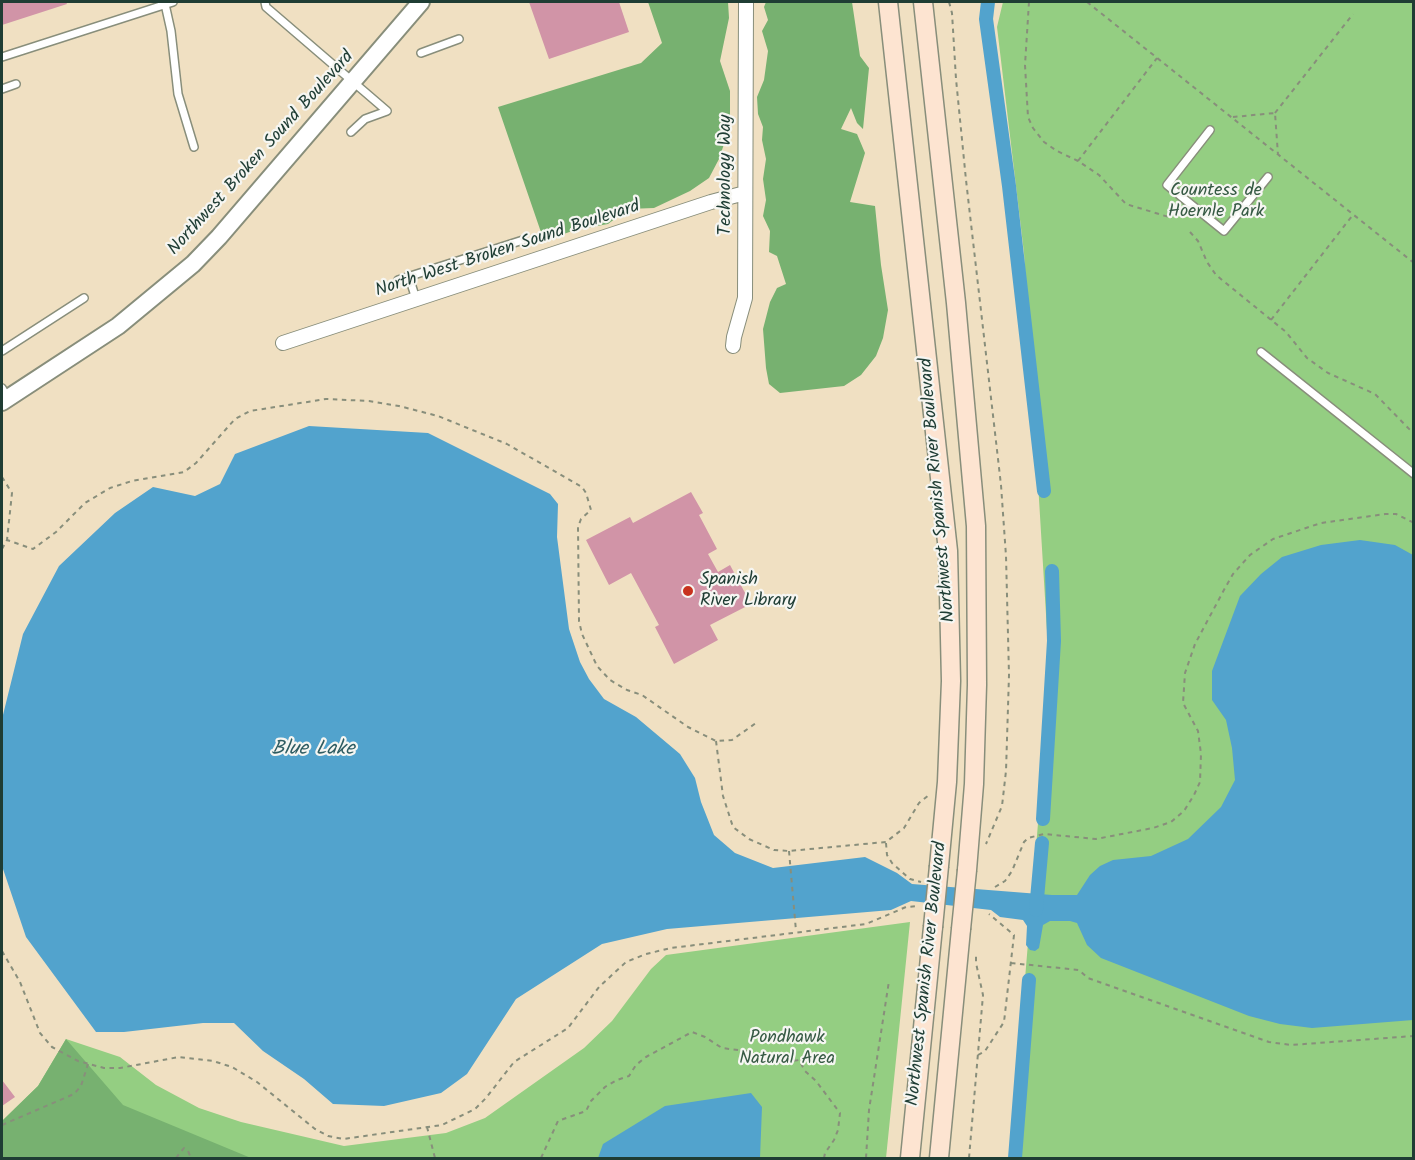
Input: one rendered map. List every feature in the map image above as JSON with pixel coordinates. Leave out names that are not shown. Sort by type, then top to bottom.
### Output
[{"type":"main road","name":"Northwest Spanish River Boulevard","points":[[888,2],[946,528],[951,681],[947,782],[910,1158]]},
{"type":"main road","name":"Northwest Spanish River Boulevard","points":[[923,2],[957,313],[977,549],[976,738],[967,870],[939,1158]]},
{"type":"main road","points":[[946,528],[976,526]]},
{"type":"main road","points":[[948,551],[977,549]]},
{"type":"street","name":"Northwest Broken Sound Boulevard","points":[[4,396],[118,326],[171,284],[219,237],[421,2]]},
{"type":"street","name":"Technology Way","points":[[733,346],[746,298],[746,2]]},
{"type":"street","name":"North West Broken Sound Boulevard","points":[[283,343],[711,202],[745,193]]},
{"type":"lane","points":[[2,57],[173,2]]},
{"type":"lane","points":[[265,2],[266,8],[387,111],[365,119],[351,132]]},
{"type":"lane","points":[[165,4],[171,31],[178,94],[194,147]]},
{"type":"lane","points":[[421,53],[459,39]]},
{"type":"lane","points":[[2,89],[16,84]]},
{"type":"lane","points":[[1210,130],[1167,185],[1224,231],[1268,177]]},
{"type":"lane","points":[[398,280],[523,240]]},
{"type":"lane","points":[[409,277],[416,299]]},
{"type":"lane","points":[[2,351],[84,298]]},
{"type":"lane","points":[[1261,352],[1413,474]]},
{"type":"path","points":[[949,2],[952,13],[966,180],[1001,485],[1007,565],[1009,675],[1005,787],[1002,806],[986,844]]},
{"type":"path","points":[[1029,2],[1024,65],[1028,117],[1033,128],[1044,142],[1099,175],[1126,204],[1172,218]]},
{"type":"path","points":[[1087,2],[1413,263]]},
{"type":"path","points":[[1278,155],[1275,113],[1353,14]]},
{"type":"path","points":[[1078,161],[1157,58]]},
{"type":"path","points":[[1231,117],[1275,113]]},
{"type":"path","points":[[1271,320],[1353,214]]},
{"type":"path","points":[[1190,232],[1197,241],[1206,262],[1216,275],[1286,332],[1307,358],[1328,373],[1375,394],[1413,434]]},
{"type":"path","points":[[8,540],[33,549],[56,532],[85,503],[110,488],[132,481],[184,472],[196,463],[235,419],[250,411],[326,399],[369,401],[438,416],[507,444],[582,487],[586,493],[591,510],[581,519],[578,527],[579,621],[597,666],[610,680],[627,690],[642,695],[688,727],[716,741],[732,740],[756,723]]},
{"type":"path","points":[[2,477],[12,493],[8,540],[2,549]]},
{"type":"path","points":[[995,887],[1005,881],[1012,871],[1024,842],[1028,838],[1044,834],[1096,839],[1153,828],[1171,822],[1184,811],[1200,782],[1201,754],[1198,731],[1183,703],[1185,673],[1195,645],[1225,588],[1233,574],[1250,555],[1273,539],[1321,523],[1396,514],[1413,523]]},
{"type":"path","points":[[716,741],[723,796],[733,827],[749,839],[766,847],[789,851],[886,842],[904,828],[922,799],[933,792]]},
{"type":"path","points":[[886,842],[887,855],[892,863],[910,879],[921,882]]},
{"type":"path","points":[[789,851],[796,932]]},
{"type":"path","points":[[2,951],[20,982],[40,1033],[52,1047],[78,1061],[104,1068],[120,1068],[179,1057],[213,1061],[232,1067],[257,1082],[315,1130],[343,1139],[442,1125],[475,1109],[524,1053],[555,1038],[568,1028],[599,987],[626,962],[671,948],[866,924],[906,907],[919,906]]},
{"type":"path","points":[[978,1055],[985,1051],[1004,1022],[1014,935],[989,914]]},
{"type":"path","points":[[969,1158],[983,995],[976,952]]},
{"type":"path","points":[[1011,963],[1079,970],[1088,978],[1269,1042],[1291,1045],[1413,1036]]},
{"type":"path","points":[[866,1158],[869,1110],[889,981]]},
{"type":"path","points":[[541,1158],[558,1121],[586,1111],[591,1101],[605,1088],[629,1076],[636,1065],[646,1057],[661,1051],[692,1032],[711,1040],[722,1048],[746,1051],[761,1059],[781,1063],[799,1060],[840,1113],[838,1130],[824,1158]]},
{"type":"path","points":[[2,1125],[74,1094],[81,1086],[88,1064]]},
{"type":"path","points":[[427,1127],[435,1158]]},
{"type":"path","points":[[176,1158],[184,1148],[191,1158]]},
{"type":"green space","points":[[648,2],[728,2],[729,18],[720,61],[730,91],[730,126],[719,159],[709,178],[690,191],[654,208],[628,209],[608,224],[575,230],[544,241],[498,107],[641,63],[662,43]]},
{"type":"green space","points":[[766,2],[852,2],[860,56],[869,68],[863,129],[857,123],[851,108],[841,129],[857,134],[865,153],[850,202],[875,206],[888,310],[883,338],[876,356],[861,375],[844,386],[780,393],[769,384],[763,329],[770,302],[777,288],[786,284],[777,256],[769,252],[770,231],[763,216],[766,200],[763,179],[766,159],[757,97],[764,80],[768,51],[762,31],[768,20],[764,7]]},
{"type":"green space","name":"Countess de Hoernle Park","points":[[1003,2],[1413,2],[1413,1158],[1010,1158],[1050,680],[1024,253],[997,27]]},
{"type":"green space","name":"Pondhawk Natural Area","points":[[910,922],[886,1158],[2,1158],[2,1121],[38,1086],[66,1039],[120,1057],[156,1085],[199,1108],[241,1122],[344,1146],[446,1133],[485,1118],[584,1048],[612,1021],[651,969],[666,955]]},
{"type":"green space","points":[[66,1039],[123,1105],[251,1158],[2,1158],[2,1121],[38,1086]]},
{"type":"water","name":"Blue Lake","points":[[309,426],[428,433],[550,494],[558,504],[557,537],[569,629],[580,662],[604,699],[636,717],[680,754],[695,778],[701,802],[714,835],[735,853],[773,868],[865,857],[897,873],[912,884],[1077,895],[1090,875],[1100,866],[1113,860],[1151,856],[1188,839],[1221,807],[1235,780],[1226,720],[1212,700],[1212,671],[1240,596],[1261,574],[1282,557],[1321,545],[1360,540],[1395,545],[1413,555],[1413,1020],[1312,1028],[1280,1024],[1249,1016],[1101,958],[1087,945],[1077,923],[1050,921],[1043,925],[1039,948],[1035,951],[1030,950],[1026,945],[1027,926],[1023,920],[1000,917],[991,910],[911,901],[891,910],[667,929],[602,944],[516,999],[467,1074],[441,1093],[384,1106],[333,1104],[304,1079],[263,1051],[234,1023],[203,1023],[124,1032],[96,1032],[26,937],[2,866],[2,719],[23,634],[59,566],[115,513],[153,487],[195,496],[220,484],[235,454]]},
{"type":"water","points":[[751,1093],[762,1107],[760,1158],[598,1158],[603,1144],[665,1106]]},
{"type":"building","points":[[2,2],[66,2],[67,4],[2,25]]},
{"type":"building","points":[[529,2],[619,2],[629,32],[549,59]]},
{"type":"building","points":[[691,492],[703,513],[699,515],[717,549],[708,554],[718,572],[730,565],[751,604],[710,625],[718,640],[674,664],[655,627],[659,625],[631,573],[609,585],[586,540],[630,517],[633,523]]},
{"type":"building","points":[[2,1080],[15,1097],[2,1106]]},
{"type":"waterway","points":[[988,2],[986,19],[1009,186],[1044,491]]},
{"type":"waterway","points":[[1043,819],[1054,641],[1052,571]]},
{"type":"waterway","points":[[1036,910],[1042,843]]},
{"type":"waterway","points":[[1015,1158],[1029,980]]},
{"type":"place","name":"Spanish River Library","points":[[688,591]]}]
